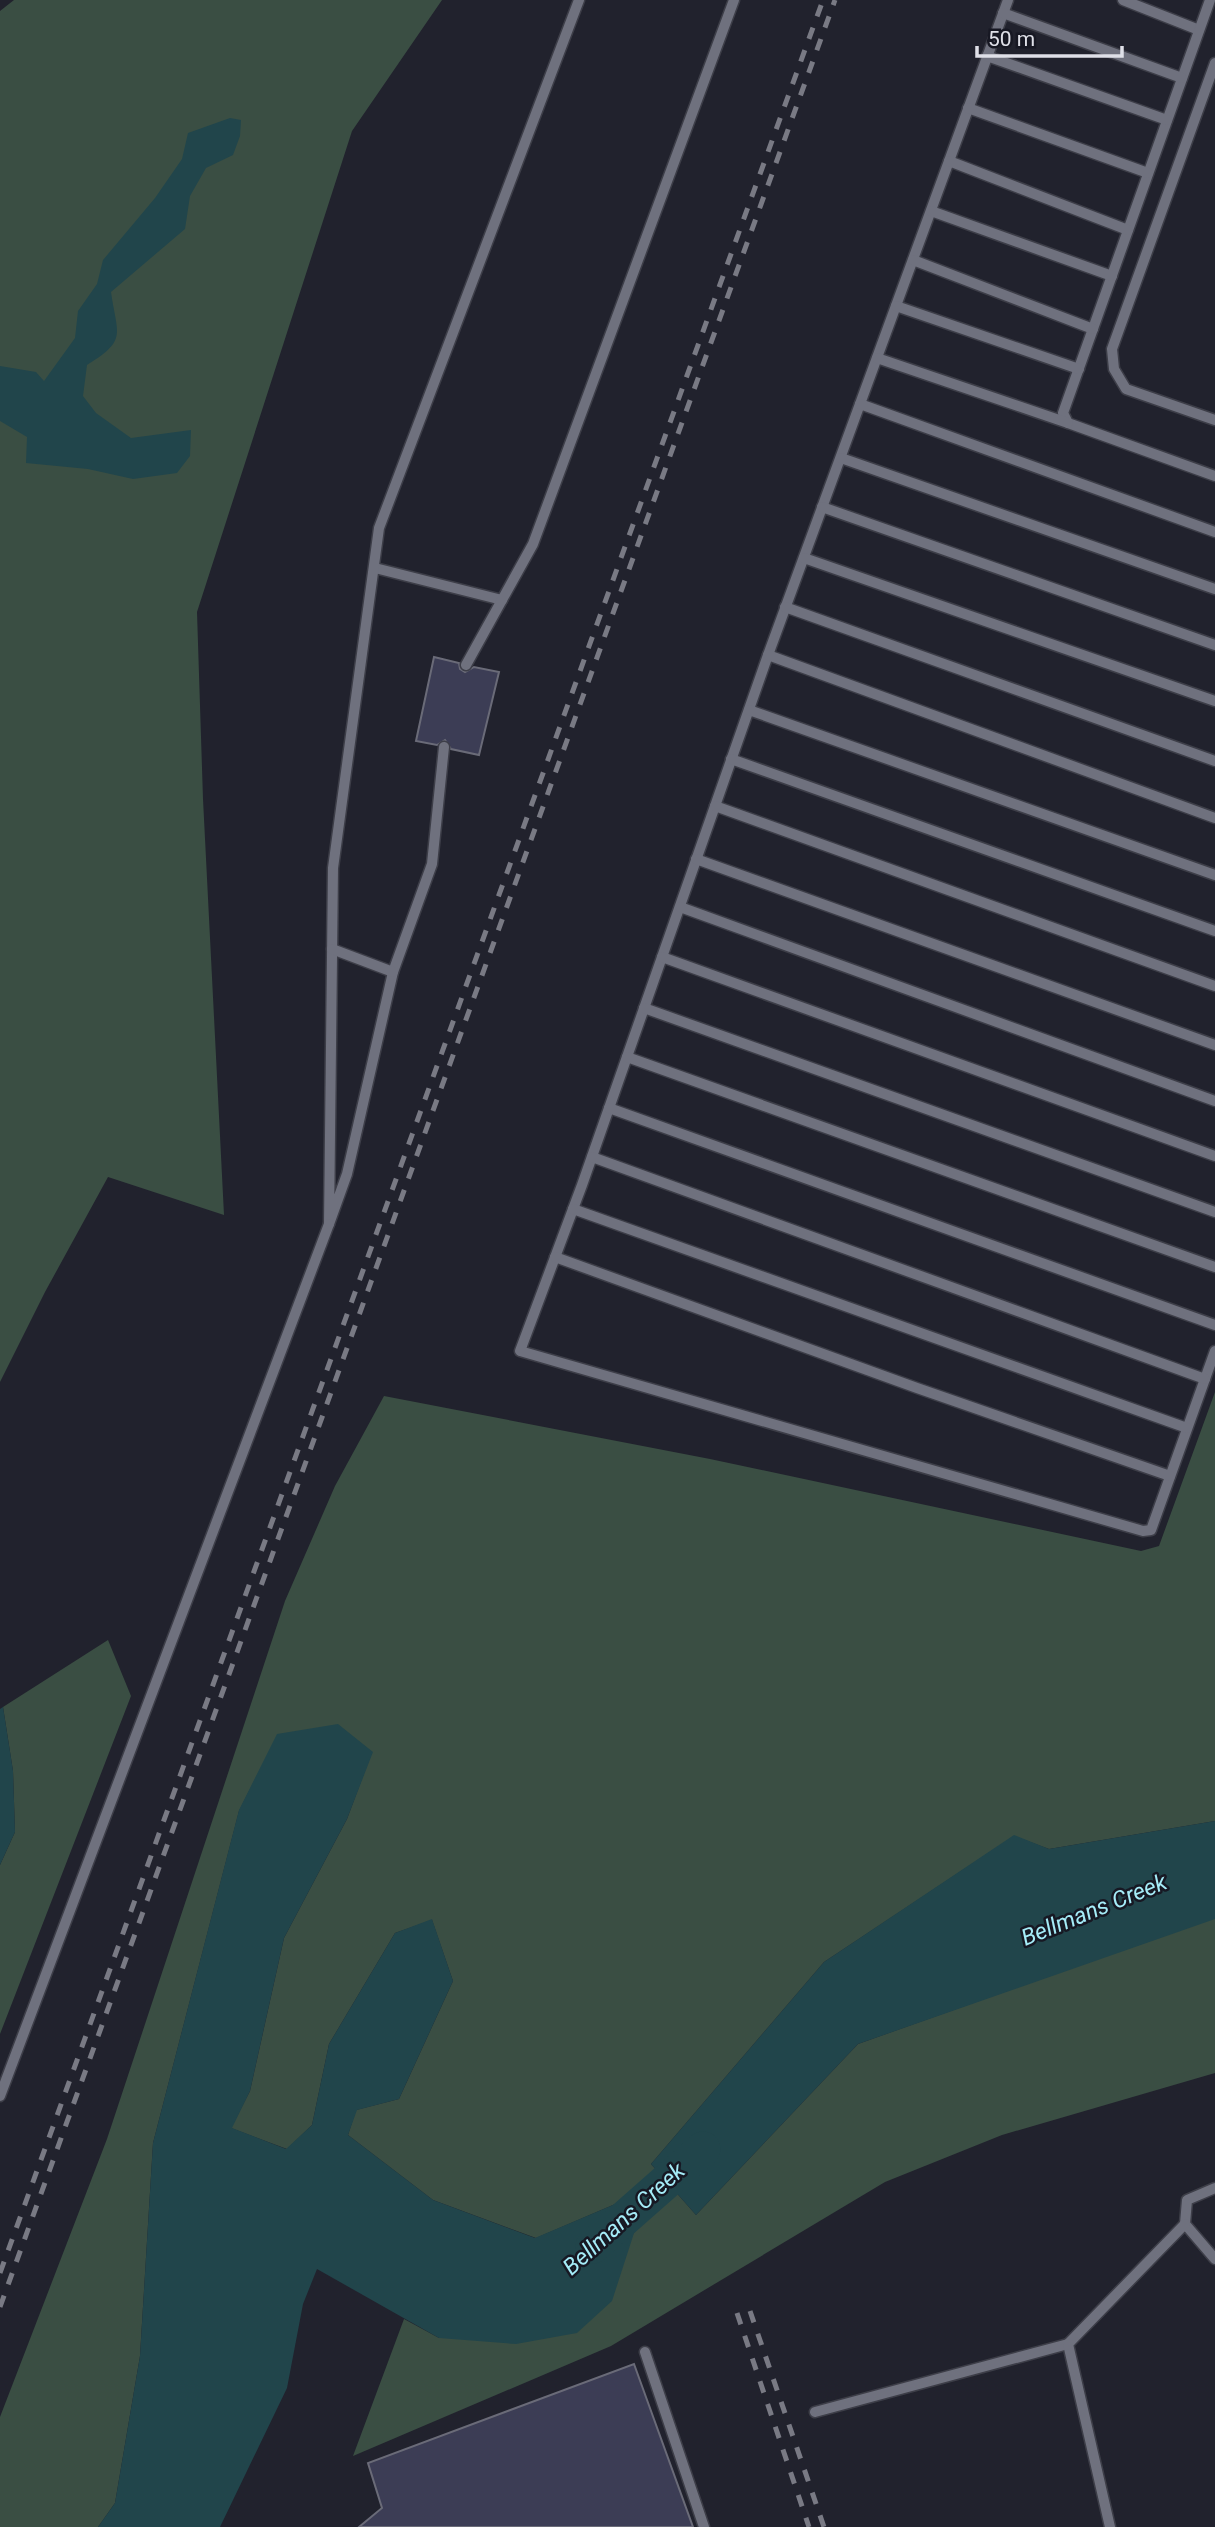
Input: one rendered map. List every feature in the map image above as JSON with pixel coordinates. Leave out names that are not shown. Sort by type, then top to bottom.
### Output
[{"type":"lane","points":[[329,1224],[333,868],[379,528],[579,0]]},
{"type":"lane","points":[[466,665],[533,544],[734,0]]},
{"type":"lane","points":[[1008,0],[785,607],[592,1157],[520,1351],[1143,1531],[1151,1530],[1215,1351]]},
{"type":"lane","points":[[1123,0],[1199,30]]},
{"type":"lane","points":[[1068,423],[1063,413],[1210,0]]},
{"type":"lane","points":[[1003,13],[1182,78]]},
{"type":"lane","points":[[988,56],[1167,120]]},
{"type":"lane","points":[[1215,63],[1112,349],[1114,369],[1126,388],[1215,420]]},
{"type":"lane","points":[[968,108],[1148,173]]},
{"type":"lane","points":[[949,161],[1128,230]]},
{"type":"lane","points":[[930,211],[1112,276]]},
{"type":"lane","points":[[913,260],[1093,329]]},
{"type":"lane","points":[[896,306],[1079,369]]},
{"type":"lane","points":[[877,358],[1068,423],[1215,477]]},
{"type":"lane","points":[[860,404],[1215,532]]},
{"type":"lane","points":[[841,458],[1215,589]]},
{"type":"lane","points":[[822,507],[1215,645]]},
{"type":"lane","points":[[804,558],[1215,701]]},
{"type":"lane","points":[[375,568],[502,600]]},
{"type":"lane","points":[[785,607],[1215,761]]},
{"type":"lane","points":[[768,655],[1215,818]]},
{"type":"lane","points":[[748,710],[1215,875]]},
{"type":"lane","points":[[0,2096],[347,1174],[393,972],[432,864],[444,747]]},
{"type":"lane","points":[[731,760],[1215,931]]},
{"type":"lane","points":[[715,806],[1215,986]]},
{"type":"lane","points":[[696,859],[1215,1045]]},
{"type":"lane","points":[[680,907],[1215,1101]]},
{"type":"lane","points":[[332,948],[393,972]]},
{"type":"lane","points":[[662,957],[1215,1156]]},
{"type":"lane","points":[[645,1008],[1215,1212]]},
{"type":"lane","points":[[627,1057],[1215,1267]]},
{"type":"lane","points":[[609,1108],[1215,1325]]},
{"type":"lane","points":[[592,1157],[1205,1379]]},
{"type":"lane","points":[[573,1209],[1188,1428]]},
{"type":"lane","points":[[555,1257],[1170,1476]]},
{"type":"lane","points":[[815,2412],[1068,2344],[1185,2224],[1188,2200],[1215,2188]]},
{"type":"lane","points":[[1185,2224],[1215,2259]]},
{"type":"lane","points":[[1068,2344],[1110,2527]]},
{"type":"lane","points":[[645,2352],[704,2527]]},
{"type":"shaded area","points":[[14,0],[442,0],[352,131],[197,612],[203,799],[224,1215],[108,1177],[45,1292],[0,1382],[0,11]]},
{"type":"shaded area","points":[[1215,1392],[1215,1821],[1049,1849],[1014,1836],[824,1962],[651,2164],[696,2215],[858,2044],[1211,1918],[1215,1919],[1215,2073],[1002,2135],[885,2182],[611,2346],[353,2456],[404,2319],[439,2338],[620,2202],[536,2238],[433,2200],[348,2135],[356,2110],[399,2099],[453,1981],[432,1920],[395,1933],[329,2044],[312,2125],[287,2149],[231,2128],[250,2091],[284,1938],[347,1819],[372,1752],[278,1734],[239,1811],[153,2143],[140,2356],[115,2503],[98,2527],[0,2527],[0,2417],[107,2139],[285,1601],[335,1486],[384,1396],[710,1459],[1141,1551],[1159,1546]]},
{"type":"shaded area","points":[[108,1640],[131,1696],[0,2034],[0,1865],[15,1832],[13,1771],[3,1707]]},
{"type":"water","points":[[230,118],[241,120],[240,136],[233,155],[206,168],[190,196],[185,229],[111,292],[117,335],[109,349],[87,365],[83,396],[96,413],[131,438],[191,430],[190,456],[177,473],[133,479],[88,469],[26,463],[27,437],[0,421],[0,366],[36,372],[44,381],[75,338],[78,311],[97,284],[103,260],[155,198],[182,159],[188,133]]},
{"type":"water","points":[[3,1707],[13,1771],[15,1832],[0,1865],[0,1709]]},
{"type":"water","points":[[338,1724],[373,1752],[347,1819],[284,1938],[250,2091],[232,2128],[286,2149],[312,2125],[329,2044],[395,1933],[432,1919],[453,1981],[399,2099],[357,2110],[348,2135],[433,2200],[535,2238],[620,2202],[635,2230],[612,2301],[577,2333],[516,2344],[439,2338],[317,2269],[303,2304],[287,2388],[220,2527],[98,2527],[115,2503],[140,2356],[153,2143],[239,1810],[277,1734]]},
{"type":"water","points":[[1215,1821],[1215,1919],[858,2044],[696,2215],[651,2164],[824,1962],[1014,1835],[1049,1849]]},
{"type":"building","points":[[434,657],[459,663],[460,669],[465,672],[474,667],[499,672],[479,755],[451,749],[445,740],[437,745],[416,741]]},
{"type":"building","points":[[634,2364],[693,2527],[359,2527],[382,2508],[368,2463]]},
{"type":"waterway","name":"Bellmans Creek","points":[[593,2246],[703,2149]]},
{"type":"railway","points":[[0,2273],[823,0]]},
{"type":"railway","points":[[0,2307],[835,0]]},
{"type":"railway","points":[[750,2311],[824,2527]]},
{"type":"railway","points":[[737,2313],[809,2527]]}]
